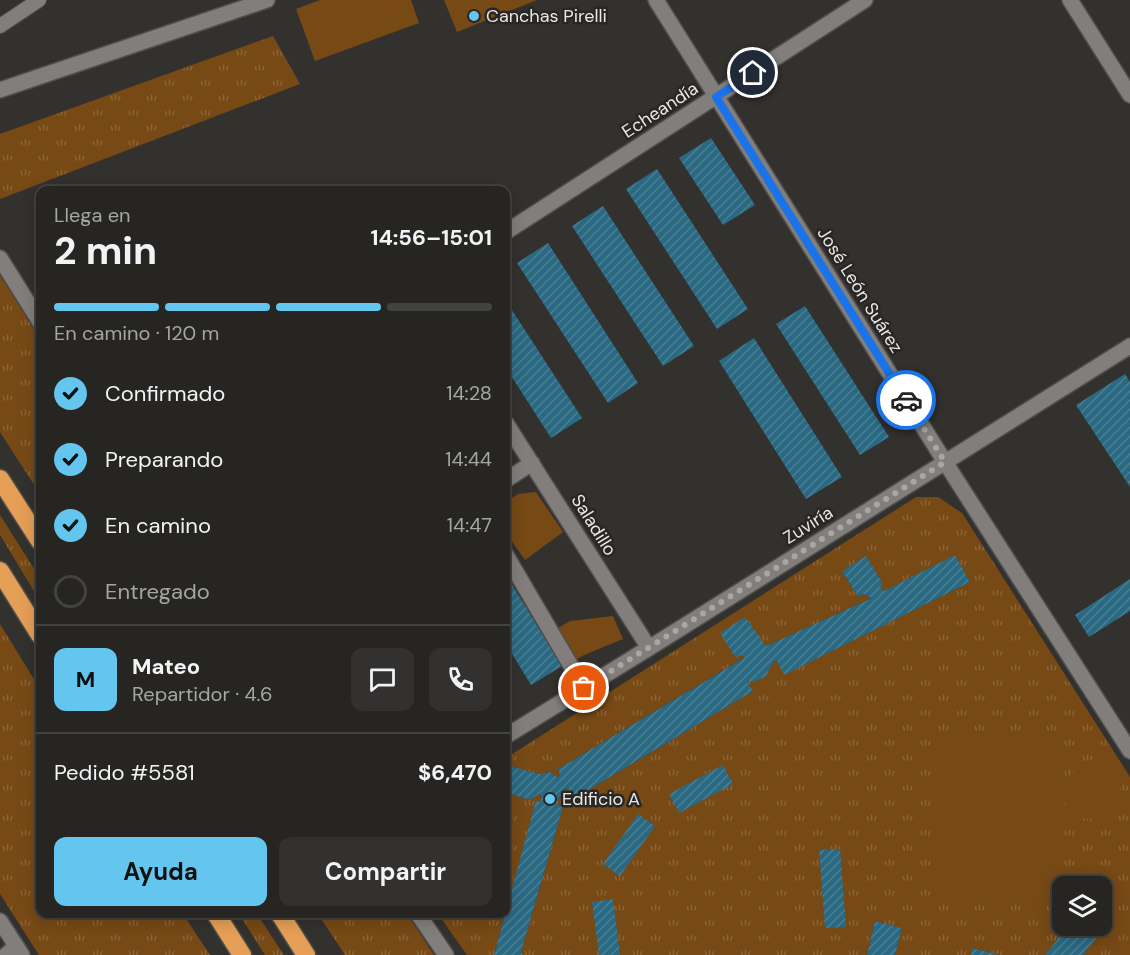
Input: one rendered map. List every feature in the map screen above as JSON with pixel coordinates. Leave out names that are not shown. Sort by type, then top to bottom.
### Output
[{"type":"highway","points":[[0,479],[36,535]]},
{"type":"highway","points":[[0,571],[36,630]]},
{"type":"highway","points":[[219,918],[242,955]]},
{"type":"highway","points":[[283,918],[306,955]]},
{"type":"street","points":[[0,90],[267,0]]},
{"type":"street","name":"José León Suárez","points":[[656,0],[945,462],[1130,751]]},
{"type":"street","name":"Echeandía","points":[[510,229],[865,0]]},
{"type":"street","points":[[1070,0],[1130,95]]},
{"type":"street","points":[[0,258],[36,316]]},
{"type":"street","name":"Zuviría","points":[[510,734],[1130,346]]},
{"type":"street","name":"Saladillo","points":[[510,429],[649,648]]},
{"type":"street","points":[[510,478],[532,464]]},
{"type":"street","points":[[510,562],[584,688]]},
{"type":"street","points":[[421,918],[447,955]]},
{"type":"street","points":[[0,921],[15,952]]},
{"type":"lane","points":[[0,26],[39,0]]},
{"type":"green space","points":[[320,0],[411,0],[419,23],[315,61],[296,9]]},
{"type":"green space","name":"Canchas Pirelli","points":[[444,0],[537,0],[457,32]]},
{"type":"green space","points":[[273,36],[300,84],[0,199],[0,134]]},
{"type":"green space","points":[[0,275],[36,333],[36,488],[0,432]]},
{"type":"green space","points":[[536,492],[563,532],[525,560],[510,539],[510,499],[518,494]]},
{"type":"green space","points":[[916,497],[938,497],[962,513],[1130,777],[1130,955],[1083,955],[1097,936],[1112,936],[1112,876],[1052,876],[1052,936],[1060,936],[1045,955],[1000,955],[973,948],[971,955],[895,955],[902,928],[875,921],[867,955],[523,955],[521,952],[563,807],[558,805],[558,799],[563,794],[563,790],[567,788],[575,798],[753,691],[747,681],[757,680],[763,676],[773,662],[777,661],[785,674],[970,582],[955,556],[884,591],[880,586],[883,584],[866,557],[842,571],[858,597],[863,594],[872,598],[766,646],[743,654],[744,658],[558,769],[560,775],[557,777],[550,772],[539,774],[510,766],[510,755]]},
{"type":"green space","points":[[0,515],[36,572],[36,594],[0,535]]},
{"type":"green space","points":[[613,616],[623,639],[584,655],[567,665],[549,633],[570,621]]},
{"type":"green space","points":[[0,624],[36,682],[36,918],[186,918],[210,955],[39,955],[0,894]]},
{"type":"green space","points":[[955,731],[1063,737],[1060,876],[1052,876],[1052,901],[935,894],[937,738]]},
{"type":"green space","points":[[1104,763],[1121,782],[1119,805],[1103,819],[1080,818],[1065,803],[1065,782],[1080,764]]},
{"type":"green space","points":[[510,794],[530,800],[539,794],[542,797],[540,802],[536,801],[510,898]]},
{"type":"green space","points":[[242,918],[260,918],[284,955],[265,955]]},
{"type":"green space","points":[[321,918],[410,918],[434,955],[345,955]]},
{"type":"green space","points":[[441,918],[504,918],[494,955],[467,955]]},
{"type":"building","points":[[711,138],[755,205],[723,225],[679,158]]},
{"type":"building","points":[[657,169],[748,309],[717,329],[626,189]]},
{"type":"building","points":[[603,206],[694,346],[663,366],[572,226]]},
{"type":"building","points":[[548,243],[638,383],[608,403],[517,263]]},
{"type":"building","points":[[805,306],[889,437],[860,455],[776,324]]},
{"type":"building","points":[[510,307],[582,418],[551,438],[510,374]]},
{"type":"building","points":[[754,338],[842,477],[806,499],[719,361]]},
{"type":"building","points":[[1125,374],[1130,382],[1130,487],[1076,405]]},
{"type":"building","points":[[955,555],[970,582],[784,675],[777,661],[773,662],[766,676],[754,682],[747,681],[753,691],[575,798],[567,788],[563,790],[563,794],[558,799],[558,805],[563,807],[521,952],[523,955],[494,955],[504,918],[510,918],[510,896],[536,800],[540,802],[542,797],[539,794],[530,800],[510,794],[510,766],[539,774],[550,772],[557,777],[560,775],[558,769],[744,658],[742,654],[736,658],[720,633],[745,617],[766,646],[872,598],[863,594],[858,597],[842,571],[866,556],[883,584],[880,586],[884,591]]},
{"type":"building","points":[[1130,579],[1130,611],[1089,637],[1075,615]]},
{"type":"building","points":[[510,582],[562,666],[531,685],[510,651]]},
{"type":"building","points":[[723,765],[733,784],[679,813],[669,794]]},
{"type":"building","points":[[638,814],[655,826],[620,876],[603,864]]},
{"type":"building","points":[[840,849],[846,927],[825,928],[819,850]]},
{"type":"building","points":[[613,899],[620,955],[599,955],[592,902]]},
{"type":"building","points":[[875,921],[902,928],[895,955],[867,955]]},
{"type":"building","points":[[1060,936],[1098,936],[1083,955],[1045,955]]},
{"type":"building","points":[[972,948],[997,954],[997,955],[971,955]]},
{"type":"way so far","points":[[584,688],[945,462],[906,400]]},
{"type":"place","name":"Canchas Pirelli","points":[[474,16]]},
{"type":"place","name":"Edificio A","points":[[550,799]]},
{"type":"route","points":[[753,73],[716,97],[906,400]]}]
